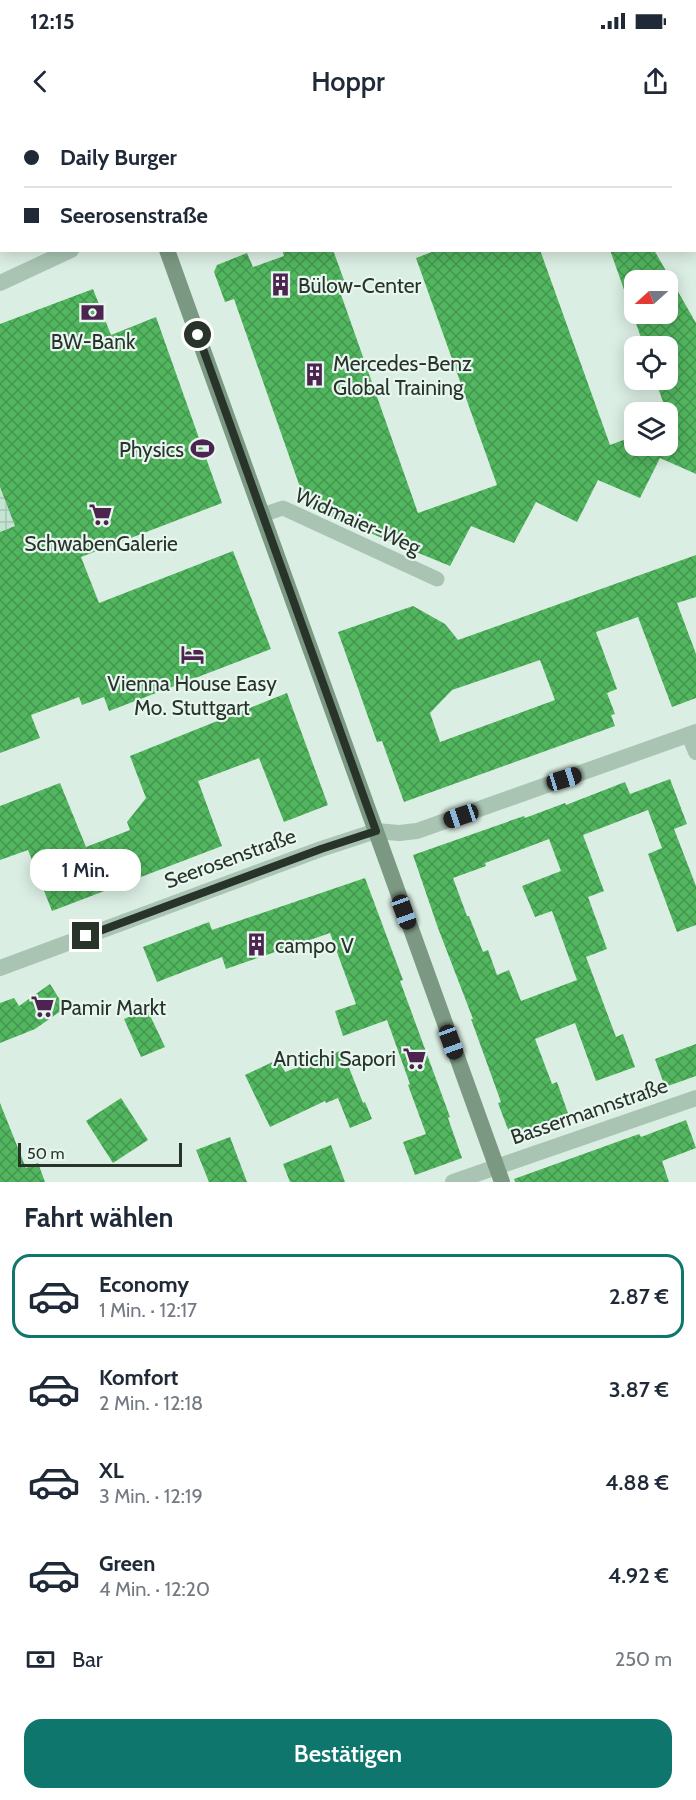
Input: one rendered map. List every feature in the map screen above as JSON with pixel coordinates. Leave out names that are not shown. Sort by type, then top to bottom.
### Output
[{"type":"main road","points":[[168,252],[500,1174]]},
{"type":"street","points":[[0,284],[67,252]]},
{"type":"street","name":"Widmaier-Weg","points":[[262,515],[283,508],[437,579]]},
{"type":"street","points":[[376,831],[399,833],[417,831],[693,733],[696,752]]},
{"type":"street","name":"Seerosenstraße","points":[[0,968],[321,849],[376,831]]},
{"type":"street","name":"Bassermannstraße","points":[[453,1182],[500,1174],[696,1098]]},
{"type":"shaded area","points":[[0,487],[15,526],[0,532]]},
{"type":"building","points":[[283,252],[334,252],[345,283],[338,286],[418,513],[497,485],[416,258],[432,252],[541,252],[610,445],[624,440],[624,456],[678,456],[678,402],[663,402],[659,390],[678,390],[678,336],[641,336],[636,324],[678,324],[678,292],[696,323],[696,474],[660,458],[640,498],[598,480],[577,522],[536,502],[514,543],[471,526],[450,566],[307,507],[234,299],[225,302],[214,272],[217,265],[247,253],[253,267],[284,256]]},
{"type":"building","points":[[611,252],[655,252],[666,270],[624,270],[624,289]]},
{"type":"building","name":"SchwabenGalerie","points":[[93,289],[111,335],[156,317],[222,503],[81,557],[99,603],[233,551],[271,649],[109,711],[104,697],[82,705],[79,697],[31,715],[40,738],[0,753],[0,532],[15,526],[0,487],[0,324]]},
{"type":"building","points":[[696,555],[696,597],[677,603],[696,654],[696,698],[672,707],[638,617],[596,632],[617,689],[607,693],[615,714],[611,715],[615,726],[404,802],[382,741],[377,742],[338,632],[413,606],[445,624],[458,640]],"holes":[[[540,660],[555,700],[440,742],[430,713],[452,690]]]},
{"type":"building","points":[[287,693],[328,805],[284,822],[259,758],[198,781],[222,846],[52,911],[28,850],[0,860],[0,806],[60,783],[86,847],[130,830],[127,822],[146,798],[130,756]]},
{"type":"building","points":[[670,779],[687,824],[674,829],[696,886],[696,925],[677,932],[648,854],[662,848],[648,810],[583,835],[604,891],[588,897],[607,949],[586,957],[616,1037],[623,1034],[635,1067],[596,1081],[575,1023],[535,1039],[552,1084],[557,1082],[570,1119],[512,1140],[471,1019],[473,1019],[413,855],[524,816],[525,818],[565,803],[566,805],[625,782],[630,794]],"holes":[[[549,839],[561,871],[522,886],[535,917],[552,911],[577,980],[521,1001],[509,970],[497,975],[488,950],[483,952],[453,878],[486,866],[485,863]]]},
{"type":"building","points":[[365,878],[403,980],[400,981],[450,1117],[448,1118],[462,1158],[415,1175],[403,1142],[426,1134],[408,1085],[410,1084],[387,1020],[343,1036],[335,1011],[356,1004],[330,933],[226,969],[222,957],[157,982],[143,947],[209,922],[212,930]]},
{"type":"building","points":[[50,984],[65,1008],[35,1029],[0,1043],[0,1003],[14,998],[19,1006]]},
{"type":"building","points":[[147,1009],[165,1047],[141,1057],[124,1019]]},
{"type":"building","points":[[696,1044],[696,1076],[665,1087],[655,1059]]},
{"type":"building","points":[[342,1050],[363,1103],[365,1102],[372,1119],[350,1128],[338,1098],[326,1103],[325,1101],[270,1127],[245,1075],[279,1059],[285,1072]]},
{"type":"building","points":[[121,1098],[148,1140],[113,1163],[86,1121]]},
{"type":"building","points":[[0,1103],[26,1168],[38,1163],[45,1182],[0,1182]]},
{"type":"building","points":[[686,1120],[696,1148],[662,1161],[669,1182],[515,1182],[514,1179],[639,1134],[641,1137]]},
{"type":"building","points":[[230,1137],[247,1182],[209,1182],[196,1150]]},
{"type":"building","points":[[331,1145],[345,1182],[290,1182],[283,1164]]},
{"type":"place","name":"Bülow-Center","points":[[280,285]]},
{"type":"place","name":"BW-Bank","points":[[93,313]]},
{"type":"place","name":"Mercedes-Benz Global Training","points":[[315,375]]},
{"type":"place","name":"Physics","points":[[202,449]]},
{"type":"place","name":"SchwabenGalerie","points":[[101,515]]},
{"type":"place","name":"Vienna House Easy Mo. Stuttgart","points":[[192,655]]},
{"type":"place","name":"campo V","points":[[257,945]]},
{"type":"place","name":"Pamir Markt","points":[[42,1007]]},
{"type":"place","name":"Antichi Sapori","points":[[414,1058]]},
{"type":"route","points":[[86,936],[376,831],[198,335]]}]
